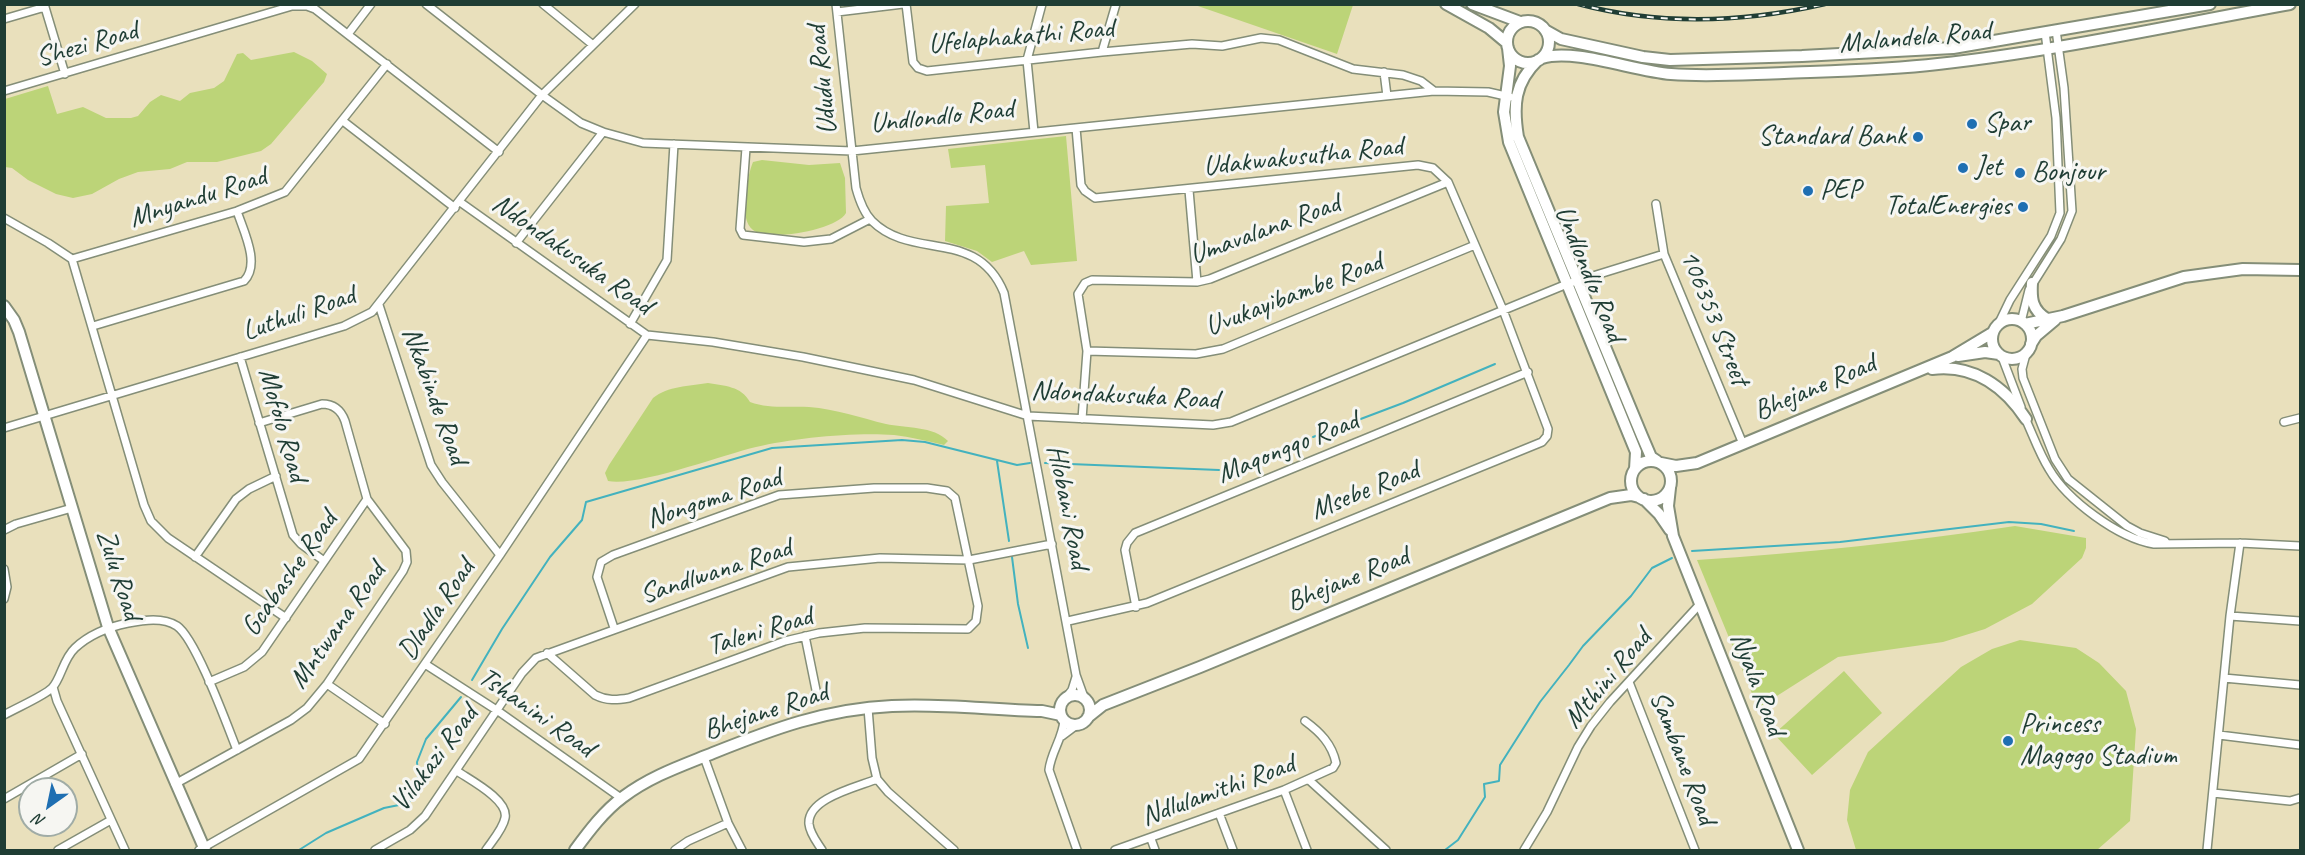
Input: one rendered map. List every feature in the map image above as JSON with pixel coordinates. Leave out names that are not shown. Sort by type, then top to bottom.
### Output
[{"type":"main road","points":[[1446,4],[1489,28],[1507,46],[1512,56],[1520,61],[1529,63],[1540,59],[1549,45],[1545,30],[1531,21],[1520,22],[1472,4]]},
{"type":"main road","name":"Malandela Road","points":[[1545,30],[1561,39],[1643,57],[1670,60],[1926,50],[2210,4]]},
{"type":"main road","name":"Malandela Road","points":[[1540,59],[1553,54],[1568,55],[1672,75],[1737,75],[1918,66],[2059,46],[2290,4]]},
{"type":"main road","points":[[1507,46],[1508,33],[1520,22]]},
{"type":"main road","name":"Undlondlo Road","points":[[1507,46],[1510,66],[1510,97],[1518,137],[1651,457],[1659,462]]},
{"type":"main road","name":"Undlondlo Road","points":[[1540,59],[1510,97],[1504,112],[1509,142],[1636,452],[1634,473]]},
{"type":"main road","points":[[2063,316],[2046,327],[2028,349],[2015,359],[2001,356],[1993,347],[1995,329],[2009,320],[2023,323],[2063,316],[2184,277],[2243,269],[2301,270]]},
{"type":"main road","points":[[2032,283],[2033,305],[2040,315],[2047,319]]},
{"type":"main road","name":"Zulu Road","points":[[4,306],[19,332],[108,627],[203,850]]},
{"type":"main road","points":[[2023,323],[2030,331],[2028,349]]},
{"type":"main road","name":"Bhejane Road","points":[[1659,462],[1669,466],[1697,463],[1952,357],[1995,329]]},
{"type":"main road","name":"Bhejane Road","points":[[1952,357],[1984,352],[2001,356]]},
{"type":"main road","points":[[1916,371],[1939,368],[1975,372],[2011,398],[2026,419]]},
{"type":"main road","points":[[1647,461],[1659,462],[1669,471],[1671,485],[1660,499],[1642,498],[1632,486],[1634,473],[1647,461]]},
{"type":"main road","name":"Bhejane Road","points":[[1671,485],[1697,463]]},
{"type":"main road","name":"Bhejane Road","points":[[1610,498],[1622,489],[1634,473]]},
{"type":"main road","name":"Nyala Road","points":[[1671,485],[1668,506],[1673,536]]},
{"type":"main road","name":"Bhejane Road","points":[[1088,717],[1103,705],[1610,498],[1631,495],[1642,498]]},
{"type":"main road","name":"Nyala Road","points":[[1642,498],[1659,514],[1673,536],[1796,850]]},
{"type":"main road","points":[[1086,701],[1089,709],[1088,717],[1078,724],[1071,724],[1063,710],[1075,695],[1086,701],[1103,705]]},
{"type":"main road","name":"Bhejane Road","points":[[575,850],[589,831],[621,798],[666,771],[799,721],[868,708],[919,706],[1063,710]]},
{"type":"street","points":[[348,34],[371,4]]},
{"type":"street","name":"Undlondlo Road","points":[[426,4],[581,123],[603,132],[643,143],[852,151],[1434,91],[1488,92],[1510,97]]},
{"type":"street","points":[[543,4],[593,45]]},
{"type":"street","name":"Luthuli Road","points":[[4,428],[361,319],[379,305],[542,95],[635,4]]},
{"type":"street","points":[[837,8],[904,4]]},
{"type":"street","name":"Ufelaphakathi Road","points":[[904,4],[913,62],[918,68],[927,70],[1102,52],[1192,45],[1217,46],[1252,39],[1279,40],[1340,66],[1384,72],[1421,81],[1434,91]]},
{"type":"street","points":[[1034,132],[1027,60],[1042,4]]},
{"type":"street","points":[[1102,52],[1116,4]]},
{"type":"street","points":[[4,19],[44,6],[65,74]]},
{"type":"street","name":"Shezi Road","points":[[4,92],[292,6],[307,6],[315,9],[348,34],[499,152]]},
{"type":"street","name":"Ududu Road","points":[[837,8],[852,151]]},
{"type":"street","points":[[2023,323],[2026,296],[2067,229],[2073,199],[2059,46],[2050,31]]},
{"type":"street","points":[[1995,329],[2010,300],[2051,236],[2060,213],[2056,118],[2046,48],[2050,31]]},
{"type":"street","name":"Mnyandu Road","points":[[72,259],[237,211],[285,192],[387,64]]},
{"type":"street","points":[[1384,72],[1387,96]]},
{"type":"street","name":"Ndondakusuka Road","points":[[343,121],[457,205],[516,243],[647,335],[713,342],[903,377],[943,387],[1028,416],[1213,424],[1232,422],[1567,284],[1664,254]]},
{"type":"street","name":"Udakwakusutha Road","points":[[1076,128],[1081,186],[1095,198],[1418,165],[1433,168],[1448,182]]},
{"type":"street","points":[[516,243],[603,132]]},
{"type":"street","points":[[630,324],[668,261],[674,144]]},
{"type":"street","points":[[746,148],[740,230],[746,237],[804,242],[831,239],[870,219],[861,204],[856,188],[852,151]]},
{"type":"street","points":[[2058,167],[2070,166]]},
{"type":"street","points":[[1448,182],[1503,310]]},
{"type":"street","name":"Umavalana Road","points":[[1082,419],[1087,351],[1078,294],[1085,283],[1092,280],[1197,282],[1210,279],[1448,182]]},
{"type":"street","points":[[1189,190],[1197,282]]},
{"type":"street","name":"106353 Street","points":[[1656,204],[1664,254],[1743,444]]},
{"type":"street","points":[[93,326],[244,281],[248,277],[252,262],[237,211]]},
{"type":"street","points":[[4,218],[72,259],[144,505],[151,521],[160,532],[286,618]]},
{"type":"street","name":"Hlobani Road","points":[[870,219],[892,235],[909,241],[960,250],[978,258],[996,276],[1004,293],[1068,621],[1076,675],[1086,701]]},
{"type":"street","name":"Uvukayibambe Road","points":[[1087,351],[1196,354],[1223,348],[1475,245]]},
{"type":"street","points":[[2043,248],[2051,254]]},
{"type":"street","name":"Nkabinde Road","points":[[379,305],[431,465],[500,555]]},
{"type":"street","name":"Msebe Road","points":[[1068,621],[1136,607],[1542,442],[1547,436],[1548,429],[1503,310]]},
{"type":"street","name":"Dladla Road","points":[[203,850],[356,762],[385,724],[647,335]]},
{"type":"street","points":[[2028,349],[2022,369],[2025,382],[2055,459],[2068,478],[2091,498],[2140,533],[2177,543]]},
{"type":"street","points":[[2001,356],[2049,469],[2062,488],[2113,526],[2141,542],[2154,544],[2240,543],[2301,546]]},
{"type":"street","name":"Mofolo Road","points":[[240,357],[293,535],[324,561]]},
{"type":"street","name":"Maqongqo Road","points":[[1136,607],[1125,549],[1135,533],[1528,372]]},
{"type":"street","name":"Mntwana Road","points":[[175,784],[297,716],[313,702],[403,571],[407,561],[406,551],[367,499],[345,421],[334,406],[327,404],[314,406],[259,423]]},
{"type":"street","points":[[2284,422],[2301,418]]},
{"type":"street","points":[[195,557],[236,499],[249,489],[276,476]]},
{"type":"street","name":"Nongoma Road","points":[[614,628],[597,578],[599,566],[606,558],[778,495],[874,488],[927,488],[947,491],[956,498],[969,560]]},
{"type":"street","name":"Gcabashe Road","points":[[209,682],[253,660],[271,641],[367,499]]},
{"type":"street","points":[[4,530],[16,524],[72,508]]},
{"type":"street","points":[[2207,850],[2230,616],[2240,543]]},
{"type":"street","name":"Sandlwana Road","points":[[498,711],[527,666],[536,658],[788,567],[880,558],[969,560],[1052,544]]},
{"type":"street","name":"Taleni Road","points":[[547,653],[595,695],[604,699],[616,700],[629,698],[785,641],[805,636],[865,628],[968,629],[978,616],[969,560]]},
{"type":"street","points":[[4,568],[7,587],[4,599]]},
{"type":"street","name":"Mthini Road","points":[[1524,850],[1547,812],[1578,747],[1591,726],[1610,702],[1700,604]]},
{"type":"street","points":[[2230,616],[2301,621]]},
{"type":"street","points":[[4,715],[53,687],[65,661],[74,649],[108,627],[153,620],[167,622],[177,626],[188,639],[209,682],[237,750]]},
{"type":"street","points":[[805,636],[817,695]]},
{"type":"street","name":"Tshanini Road","points":[[425,664],[498,711],[621,798]]},
{"type":"street","points":[[1076,675],[1063,710],[1060,738],[1050,759],[1049,770],[1077,850]]},
{"type":"street","points":[[2224,678],[2301,685]]},
{"type":"street","name":"Sambane Road","points":[[1629,682],[1695,850]]},
{"type":"street","points":[[327,684],[385,724]]},
{"type":"street","points":[[53,687],[57,701],[125,850]]},
{"type":"street","points":[[868,708],[872,758],[877,779],[951,850]]},
{"type":"street","name":"Vilakazi Road","points":[[375,850],[420,823],[498,711]]},
{"type":"street","name":"Ndlulamithi Road","points":[[1115,850],[1284,790],[1333,768],[1336,763],[1335,757],[1324,736],[1305,722]]},
{"type":"street","points":[[1060,738],[1078,724]]},
{"type":"street","points":[[2219,735],[2301,745]]},
{"type":"street","points":[[4,799],[82,754]]},
{"type":"street","points":[[704,757],[728,823],[742,850]]},
{"type":"street","points":[[457,771],[498,800],[505,810],[504,822],[486,850]]},
{"type":"street","points":[[822,850],[809,825],[810,815],[814,808],[826,799],[877,779]]},
{"type":"street","points":[[1308,780],[1386,850]]},
{"type":"street","points":[[1284,790],[1306,850]]},
{"type":"street","points":[[2213,792],[2290,801],[2301,798]]},
{"type":"street","points":[[1219,813],[1233,850]]},
{"type":"street","points":[[58,850],[111,820]]},
{"type":"street","points":[[675,850],[688,841],[728,823]]},
{"type":"street","points":[[1151,839],[1155,850]]},
{"type":"green space","points":[[1353,4],[1337,54],[1195,5]]},
{"type":"green space","points":[[294,52],[312,61],[327,74],[324,82],[271,144],[261,151],[217,162],[187,162],[170,169],[138,172],[119,179],[92,194],[73,198],[56,194],[28,180],[12,168],[5,167],[5,99],[48,86],[57,114],[83,107],[106,118],[131,118],[138,116],[150,102],[161,95],[180,101],[190,93],[214,88],[224,81],[237,54],[243,53],[251,60]]},
{"type":"green space","points":[[1066,136],[1077,261],[1031,265],[1024,251],[992,262],[977,251],[945,241],[946,206],[989,203],[985,165],[951,168],[948,149]]},
{"type":"green space","points":[[762,160],[809,165],[840,163],[845,178],[846,213],[830,225],[802,232],[773,235],[753,230],[748,225],[746,217],[746,187],[753,162]]},
{"type":"green space","points":[[708,383],[737,390],[750,402],[757,404],[829,410],[886,424],[927,430],[948,441],[944,445],[919,439],[878,434],[806,438],[756,447],[659,475],[622,482],[608,481],[605,473],[609,465],[653,398],[672,389]]},
{"type":"green space","points":[[2015,526],[2086,538],[2086,548],[2082,558],[2032,604],[1985,629],[1943,642],[1838,657],[1758,708],[1697,560],[1856,546]]},
{"type":"green space","name":"Princess Magogo Stadium","points":[[2020,640],[2076,648],[2099,663],[2126,691],[2136,729],[2130,821],[2097,850],[1856,850],[1847,820],[1850,790],[1868,752],[1961,667],[1992,649]]},
{"type":"green space","points":[[1844,671],[1882,713],[1812,775],[1774,734]]},
{"type":"waterway","points":[[1313,437],[1403,403],[1495,364]]},
{"type":"waterway","points":[[1257,462],[1291,446],[1301,445],[1310,439]]},
{"type":"waterway","points":[[472,680],[502,629],[550,557],[582,520],[586,502],[772,448],[902,440],[925,442],[1017,465],[1030,463]]},
{"type":"waterway","points":[[997,461],[1009,541]]},
{"type":"waterway","points":[[1045,463],[1219,470]]},
{"type":"waterway","points":[[1692,551],[1840,542],[2009,522],[2041,524],[2074,531]]},
{"type":"waterway","points":[[1012,557],[1018,604],[1028,648]]},
{"type":"waterway","points":[[1445,850],[1458,840],[1485,797],[1484,784],[1499,781],[1500,765],[1540,702],[1583,646],[1631,596],[1652,568],[1672,558]]},
{"type":"waterway","points":[[299,850],[326,833],[384,808],[409,803],[418,777],[417,762],[426,739],[461,697]]},
{"type":"railway","points":[[1578,4],[1609,11],[1671,19],[1763,15],[1825,4]]},
{"type":"place","name":"Spar","points":[[1972,124]]},
{"type":"place","name":"Standard Bank","points":[[1918,137]]},
{"type":"place","name":"Jet","points":[[1963,168]]},
{"type":"place","name":"Bonjour","points":[[2020,173]]},
{"type":"place","name":"PEP","points":[[1808,191]]},
{"type":"place","name":"TotalEnergies","points":[[2023,207]]},
{"type":"place","name":"Princess Magogo Stadium","points":[[2008,741]]}]
